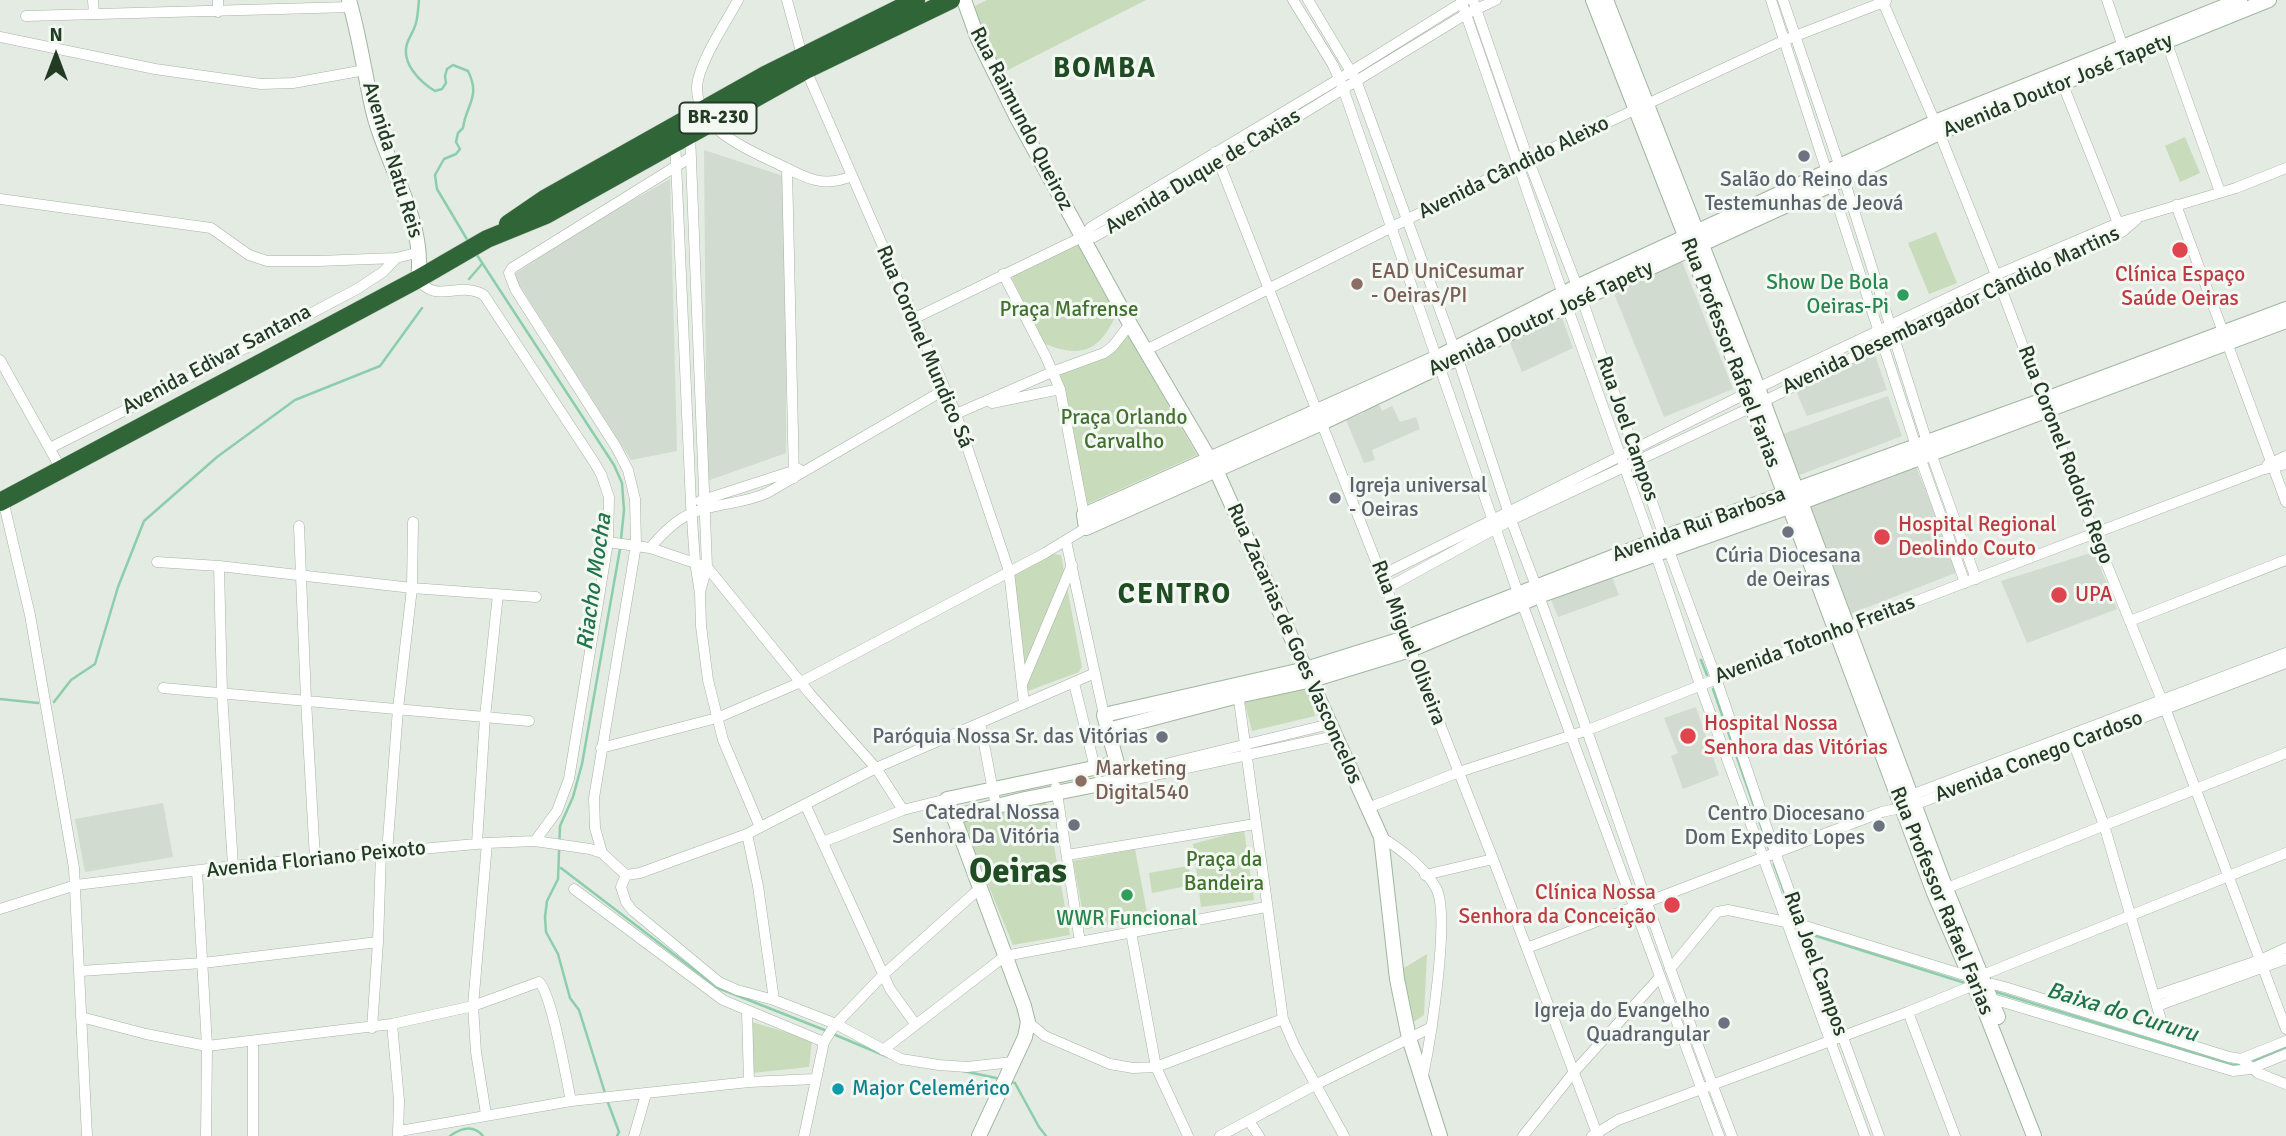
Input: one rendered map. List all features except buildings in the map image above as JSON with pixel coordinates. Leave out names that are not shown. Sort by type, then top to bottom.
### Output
[{"type":"highway","name":"BR-230","points":[[680,135],[707,116],[916,0]]},
{"type":"highway","name":"BR-230","points":[[803,63],[951,0]]},
{"type":"highway","name":"Avenida Edivar Santana","points":[[2,501],[418,279],[484,240],[546,198],[680,135]]},
{"type":"main road","name":"Rua Raimundo Queiroz","points":[[964,0],[995,76],[1082,237]]},
{"type":"main road","name":"Rua Professor Rafael Farias","points":[[1593,0],[1641,106],[1755,398],[1940,891],[2043,1136]]},
{"type":"main road","name":"Rua Professor Rafael Farias","points":[[1606,0],[1641,106]]},
{"type":"main road","name":"Avenida Doutor José Tapety","points":[[2165,37],[2240,0]]},
{"type":"main road","name":"Avenida Doutor José Tapety","points":[[1085,522],[1319,417],[1937,127],[2124,52],[2269,0]]},
{"type":"main road","name":"Avenida Natu Reis","points":[[350,4],[377,125],[411,218],[420,252],[418,279]]},
{"type":"main road","name":"Rua Zacarias de Goes Vasconcelos","points":[[1082,237],[1212,465],[1381,837],[1397,979],[1409,1038],[1440,1136]]},
{"type":"main road","name":"Avenida Rui Barbosa","points":[[2224,339],[2286,309]]},
{"type":"main road","name":"Avenida Rui Barbosa","points":[[1104,715],[1309,674],[1408,644],[1538,591],[1660,546],[2224,339],[2286,321]]},
{"type":"main road","name":"Avenida Rui Barbosa","points":[[1108,730],[1237,690]]},
{"type":"main road","points":[[1104,715],[1118,775]]},
{"type":"main road","points":[[979,1136],[1027,1033],[1028,1023],[947,799],[1096,768],[1118,775]]},
{"type":"main road","points":[[953,817],[1057,793],[1118,775]]},
{"type":"main road","name":"Rua Professor Rafael Farias","points":[[1980,986],[2034,1136]]},
{"type":"street","points":[[93,0],[94,14]]},
{"type":"street","points":[[218,0],[218,12]]},
{"type":"street","points":[[738,0],[699,76],[699,99],[707,116],[722,133],[812,180],[852,176]]},
{"type":"street","name":"Rua Coronel Mundico Sá","points":[[787,0],[803,63],[956,414],[1009,571],[1024,704]]},
{"type":"street","points":[[1293,0],[1326,52],[1341,83],[1520,598],[1659,978],[1707,1088],[1732,1136]]},
{"type":"street","points":[[1308,0],[1354,76],[1456,353],[1510,516],[1648,902],[1707,1088],[1719,1136]]},
{"type":"street","name":"Avenida Duque de Caxias","points":[[1082,237],[1091,228],[1215,152],[1354,76],[1467,4],[1496,0]]},
{"type":"street","points":[[1771,0],[1790,38],[1893,336],[1924,450],[1965,583]]},
{"type":"street","points":[[1783,0],[1790,38]]},
{"type":"street","points":[[2107,0],[2124,52]]},
{"type":"street","name":"Avenida Cândido Aleixo","points":[[1146,349],[1523,161],[1790,38],[1884,1]]},
{"type":"street","name":"Rua Coronel Rodolfo Rego","points":[[1884,1],[1998,280],[2286,1030]]},
{"type":"street","points":[[26,16],[218,12],[350,4]]},
{"type":"street","name":"Rua Joel Campos","points":[[1467,4],[1572,296],[1635,455],[1700,685],[1865,1136]]},
{"type":"street","points":[[0,37],[131,65],[261,84],[293,83],[365,70]]},
{"type":"street","points":[[2165,37],[2220,192]]},
{"type":"street","points":[[2060,78],[2120,227]]},
{"type":"street","name":"Avenida Duque de Caxias","points":[[1082,237],[1094,237],[1220,164],[1341,83]]},
{"type":"street","points":[[680,135],[691,158],[707,566],[700,593]]},
{"type":"street","points":[[680,135],[677,165],[691,508],[703,649],[708,680],[733,765],[761,827]]},
{"type":"street","name":"Rua Miguel Oliveira","points":[[1215,152],[1493,859],[1574,1072],[1595,1135]]},
{"type":"street","points":[[602,853],[593,816],[595,789],[634,545],[635,499],[628,470],[616,447],[515,289],[509,273],[512,268],[691,158]]},
{"type":"street","points":[[787,168],[793,474]]},
{"type":"street","name":"Avenida Desembargador Cândido Martins","points":[[1382,575],[1755,398],[1880,336],[1889,326],[2138,218],[2286,169]]},
{"type":"street","points":[[1836,175],[1880,336],[1976,579]]},
{"type":"street","points":[[0,199],[211,228],[242,251],[267,261],[396,258],[420,252]]},
{"type":"street","points":[[2176,205],[2286,502]]},
{"type":"street","points":[[913,318],[1082,237]]},
{"type":"street","name":"Avenida Edivar Santana","points":[[50,448],[357,289],[383,272],[396,258]]},
{"type":"street","points":[[601,748],[718,718],[801,681],[1066,541],[1085,522],[1060,389],[1003,274]]},
{"type":"street","points":[[418,279],[430,290],[475,289],[484,295],[601,474],[609,497],[609,542],[569,779],[557,811],[535,841]]},
{"type":"street","name":"Avenida Desembargador Cândido Martins","points":[[1880,336],[1893,336],[1998,280]]},
{"type":"street","name":"Rua Joel Campos","points":[[1572,296],[1622,461],[1716,678],[1775,852],[1879,1136]]},
{"type":"street","points":[[684,325],[697,323]]},
{"type":"street","points":[[956,414],[1052,372],[1104,353],[1130,324]]},
{"type":"street","points":[[0,360],[61,469]]},
{"type":"street","points":[[971,407],[1060,389]]},
{"type":"street","points":[[650,548],[691,508],[759,496],[793,474],[944,390]]},
{"type":"street","name":"Avenida Totonho Freitas","points":[[2272,466],[2286,456]]},
{"type":"street","name":"Avenida Totonho Freitas","points":[[1368,808],[1459,772],[1588,730],[2094,533],[2272,466],[2286,464]]},
{"type":"street","points":[[2,501],[30,615],[76,886],[87,1136]]},
{"type":"street","points":[[372,1028],[384,853],[412,588],[413,522]]},
{"type":"street","name":"Avenida Desembargador Cândido Martins","points":[[1387,588],[1494,524]]},
{"type":"street","points":[[299,526],[315,859]]},
{"type":"street","points":[[1066,541],[1104,715]]},
{"type":"street","points":[[609,542],[650,548],[707,566],[876,768],[902,810]]},
{"type":"street","points":[[2130,621],[2286,560]]},
{"type":"street","points":[[157,562],[219,566],[412,588],[536,597]]},
{"type":"street","points":[[1021,684],[1072,565]]},
{"type":"street","points":[[219,566],[222,692],[233,866]]},
{"type":"street","points":[[486,1114],[476,1052],[473,1006],[482,843],[485,716],[498,594]]},
{"type":"street","name":"Avenida Conego Cardoso","points":[[1527,948],[2073,739],[2286,653]]},
{"type":"street","name":"Avenida Conego Cardoso","points":[[2163,704],[2286,663]]},
{"type":"street","points":[[1011,1065],[967,1067],[901,1059],[883,1051],[858,1034],[774,1000],[719,982],[632,910],[621,887],[626,875],[640,873],[747,834],[876,768],[1095,673]]},
{"type":"street","points":[[1074,683],[1096,768]]},
{"type":"street","points":[[163,688],[529,722]]},
{"type":"street","points":[[1237,690],[1283,1019],[1295,1047],[1344,1136]]},
{"type":"street","points":[[980,723],[996,806]]},
{"type":"street","points":[[1118,775],[1245,744],[1333,730]]},
{"type":"street","points":[[1118,775],[1247,755],[1333,730]]},
{"type":"street","points":[[2073,739],[2104,825],[2166,1037]]},
{"type":"street","points":[[1940,891],[2286,753]]},
{"type":"street","points":[[1055,777],[1080,942]]},
{"type":"street","points":[[823,842],[902,810],[947,799]]},
{"type":"street","points":[[805,804],[883,975],[916,1025]]},
{"type":"street","points":[[1067,855],[1255,824]]},
{"type":"street","points":[[747,834],[758,886],[774,1000]]},
{"type":"street","points":[[1381,837],[1410,857],[1435,887],[1442,911],[1432,1027],[1422,1081]]},
{"type":"street","name":"Avenida Floriano Peixoto","points":[[0,909],[76,886],[233,866],[482,843],[535,841],[590,849],[602,853],[626,875]]},
{"type":"street","points":[[1595,1135],[1618,1120],[1980,986],[2131,916],[2286,853]]},
{"type":"street","points":[[1425,875],[1493,859]]},
{"type":"street","points":[[197,872],[207,1046],[206,1136]]},
{"type":"street","points":[[574,889],[723,1000],[826,1039]]},
{"type":"street","points":[[804,1136],[826,1039],[835,1025],[883,975],[979,889]]},
{"type":"street","points":[[883,1051],[1005,956],[1266,907]]},
{"type":"street","points":[[1670,969],[1717,912],[1727,910],[1786,922]]},
{"type":"street","points":[[1802,925],[2225,1069],[2250,1069],[2286,1054]]},
{"type":"street","points":[[1131,932],[1157,1067],[1188,1136]]},
{"type":"street","points":[[1794,942],[1808,940]]},
{"type":"street","points":[[80,971],[203,963],[378,942]]},
{"type":"street","points":[[2261,964],[2286,948]]},
{"type":"street","points":[[2155,1001],[2261,964],[2286,959]]},
{"type":"street","points":[[1523,1136],[1574,1072],[1659,978]]},
{"type":"street","points":[[81,1017],[207,1046],[372,1028],[473,1006],[539,982],[544,986],[549,1003],[571,1101]]},
{"type":"street","points":[[1980,986],[2008,988],[2229,1057],[2241,1059],[2286,1041]]},
{"type":"street","points":[[747,1011],[749,1082]]},
{"type":"street","points":[[1908,1012],[1955,1136]]},
{"type":"street","points":[[1028,1023],[1054,1040],[1110,1063],[1122,1067],[1157,1067],[1283,1019]]},
{"type":"street","points":[[392,1024],[399,1100],[399,1133],[486,1114],[571,1101],[749,1082],[815,1079]]},
{"type":"street","points":[[1220,1136],[1432,1027]]},
{"type":"street","points":[[253,1042],[253,1136]]},
{"type":"street","points":[[2241,1059],[2250,1069],[2268,1079],[2286,1084]]},
{"type":"street","points":[[634,1136],[646,1094]]},
{"type":"street","points":[[1249,1121],[1259,1136]]},
{"type":"shaded area","points":[[704,150],[783,176],[786,300],[786,453],[707,481]]},
{"type":"shaded area","points":[[670,179],[677,451],[631,460],[513,275],[589,225]]},
{"type":"shaded area","points":[[1681,259],[1733,389],[1664,417],[1611,286]]},
{"type":"shaded area","points":[[1562,318],[1573,348],[1522,372],[1509,340]]},
{"type":"shaded area","points":[[1873,349],[1887,390],[1807,416],[1794,387]]},
{"type":"shaded area","points":[[1888,396],[1902,436],[1797,476],[1783,434]]},
{"type":"shaded area","points":[[1378,403],[1382,411],[1392,406],[1400,422],[1416,417],[1420,429],[1372,450],[1375,460],[1364,463],[1346,420],[1364,413],[1362,408]]},
{"type":"shaded area","name":"Hospital Regional Deolindo Couto","points":[[1914,461],[1958,572],[1850,614],[1806,502]]},
{"type":"shaded area","name":"UPA","points":[[2094,552],[2117,609],[2027,643],[2001,581]]},
{"type":"shaded area","points":[[1611,574],[1619,595],[1558,617],[1550,597]]},
{"type":"shaded area","name":"Hospital Nossa Senhora das Vitórias","points":[[1696,707],[1719,775],[1683,789],[1671,756],[1678,753],[1664,718]]},
{"type":"shaded area","points":[[163,803],[173,857],[85,872],[75,819]]},
{"type":"green space","points":[[987,0],[1146,0],[1000,74],[969,9]]},
{"type":"green space","points":[[2185,137],[2200,173],[2180,182],[2165,146]]},
{"type":"green space","points":[[1936,232],[1957,283],[1929,294],[1908,243]]},
{"type":"green space","name":"Praça Mafrense","points":[[1073,244],[1079,245],[1117,313],[1104,336],[1089,348],[1080,351],[1045,344],[1012,279],[1015,271]]},
{"type":"green space","name":"Praça Orlando Carvalho","points":[[1128,335],[1197,455],[1085,505],[1058,364],[1098,361],[1113,352]]},
{"type":"green space","points":[[1045,553],[1061,555],[1082,667],[1079,672],[1028,691],[1014,567]]},
{"type":"green space","points":[[1306,681],[1315,716],[1252,731],[1243,696]]},
{"type":"green space","points":[[1045,796],[1070,935],[1013,945],[961,819]]},
{"type":"green space","name":"Praça da Bandeira","points":[[1244,830],[1254,900],[1201,907],[1193,844]]},
{"type":"green space","points":[[1135,849],[1148,918],[1086,929],[1073,861]]},
{"type":"green space","points":[[1188,866],[1192,885],[1152,893],[1149,873]]},
{"type":"green space","points":[[1427,954],[1424,1015],[1406,1027],[1399,971]]},
{"type":"green space","points":[[752,1022],[812,1040],[809,1067],[752,1073]]},
{"type":"waterway","name":"Riacho Mocha","points":[[419,0],[416,23],[406,51],[409,65],[423,83],[435,91],[442,89],[446,83],[447,69],[453,65],[468,71],[472,80],[472,101],[456,142],[460,149],[456,154],[444,159],[435,175],[437,189],[468,241]]},
{"type":"waterway","name":"Riacho Mocha","points":[[475,252],[614,465],[622,483],[624,510],[620,549],[582,764],[573,797],[560,826],[558,879],[547,901],[545,917],[546,932],[558,954],[570,998],[579,1010],[605,1093]]},
{"type":"waterway","points":[[469,279],[482,264]]},
{"type":"waterway","points":[[54,702],[71,680],[95,664],[118,587],[144,521],[217,457],[295,400],[380,366],[422,308]]},
{"type":"waterway","name":"Baixa do Cururu","points":[[1701,660],[1707,675]]},
{"type":"waterway","name":"Baixa do Cururu","points":[[1713,689],[1769,849]]},
{"type":"waterway","points":[[0,699],[38,703]]},
{"type":"waterway","name":"Baixa do Cururu","points":[[1774,864],[1798,930]]},
{"type":"waterway","points":[[561,868],[718,988],[827,1031]]},
{"type":"waterway","name":"Baixa do Cururu","points":[[1810,934],[1965,983]]},
{"type":"waterway","name":"Baixa do Cururu","points":[[1996,992],[2240,1065]]},
{"type":"waterway","points":[[833,1034],[888,1057]]},
{"type":"waterway","name":"Baixa do Cururu","points":[[2254,1061],[2286,1048]]},
{"type":"waterway","points":[[963,1071],[1001,1079]]},
{"type":"waterway","points":[[1011,1082],[1015,1083],[1046,1136]]},
{"type":"waterway","name":"Riacho Mocha","points":[[607,1100],[619,1132],[617,1136]]},
{"type":"waterway","name":"Riacho Mocha","points":[[450,1136],[467,1128],[483,1136]]},
{"type":"place","name":"Salão do Reino das Testemunhas de Jeová","points":[[1804,156]]},
{"type":"place","name":"Clínica Espaço Saúde Oeiras","points":[[2180,250]]},
{"type":"place","name":"EAD UniCesumar - Oeiras/PI","points":[[1357,284]]},
{"type":"place","name":"Show De Bola Oeiras-Pi","points":[[1903,295]]},
{"type":"place","name":"Igreja universal - Oeiras","points":[[1335,498]]},
{"type":"place","name":"Cúria Diocesana de Oeiras","points":[[1788,532]]},
{"type":"place","name":"Hospital Regional Deolindo Couto","points":[[1882,537]]},
{"type":"place","name":"UPA","points":[[2059,595]]},
{"type":"place","name":"Hospital Nossa Senhora das Vitórias","points":[[1688,736]]},
{"type":"place","name":"Paróquia Nossa Sr. das Vitórias","points":[[1162,737]]},
{"type":"place","name":"Marketing Digital540","points":[[1081,781]]},
{"type":"place","name":"Catedral Nossa Senhora Da Vitória","points":[[1074,825]]},
{"type":"place","name":"Centro Diocesano Dom Expedito Lopes","points":[[1879,826]]},
{"type":"place","name":"WWR Funcional","points":[[1127,895]]},
{"type":"place","name":"Clínica Nossa Senhora da Conceição","points":[[1672,905]]},
{"type":"place","name":"Igreja do Evangelho Quadrangular","points":[[1724,1023]]},
{"type":"place","name":"Major Celemérico","points":[[838,1089]]},
{"type":"district","name":"BOMBA","points":[[1105,70]]},
{"type":"district","name":"CENTRO","points":[[1175,596]]},
{"type":"district","name":"Oeiras","points":[[1018,873]]}]
